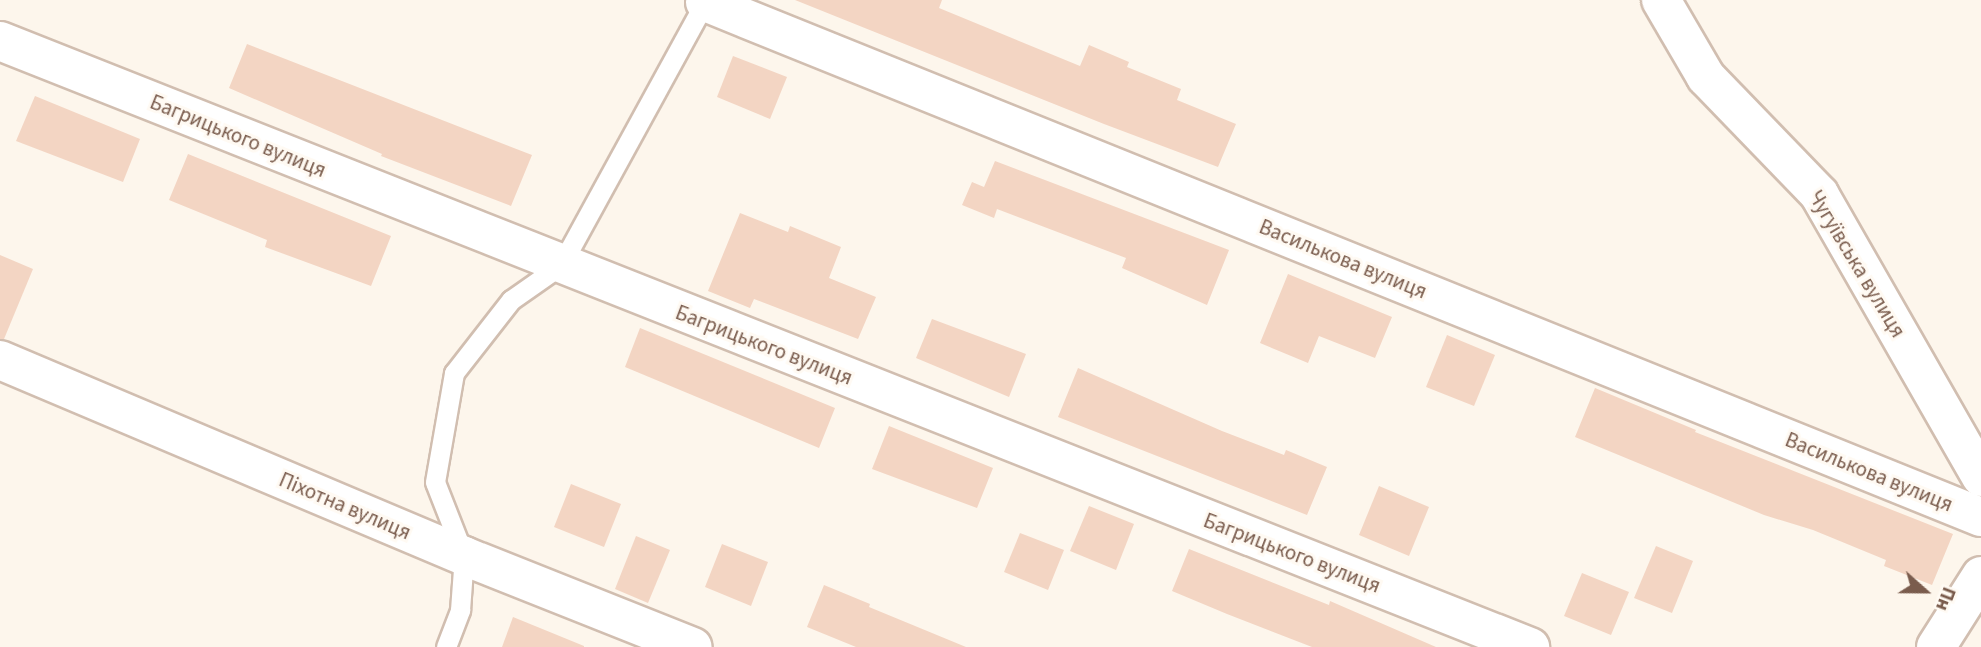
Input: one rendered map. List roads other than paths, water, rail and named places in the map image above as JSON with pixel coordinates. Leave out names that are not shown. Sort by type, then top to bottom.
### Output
[{"type":"street","name":"Чугуївська вулиця","points":[[1661,0],[1706,76],[1819,194],[1981,477]]},
{"type":"street","name":"Василькова вулиця","points":[[706,1],[1981,517]]},
{"type":"street","name":"Багрицького вулиця","points":[[0,41],[1530,647]]},
{"type":"street","name":"Піхотна вулиця","points":[[0,360],[464,556],[693,647]]},
{"type":"street","points":[[1937,647],[1981,576]]},
{"type":"lane","points":[[446,647],[460,610],[464,556],[435,482],[454,373],[511,300],[561,265],[706,1]]}]
